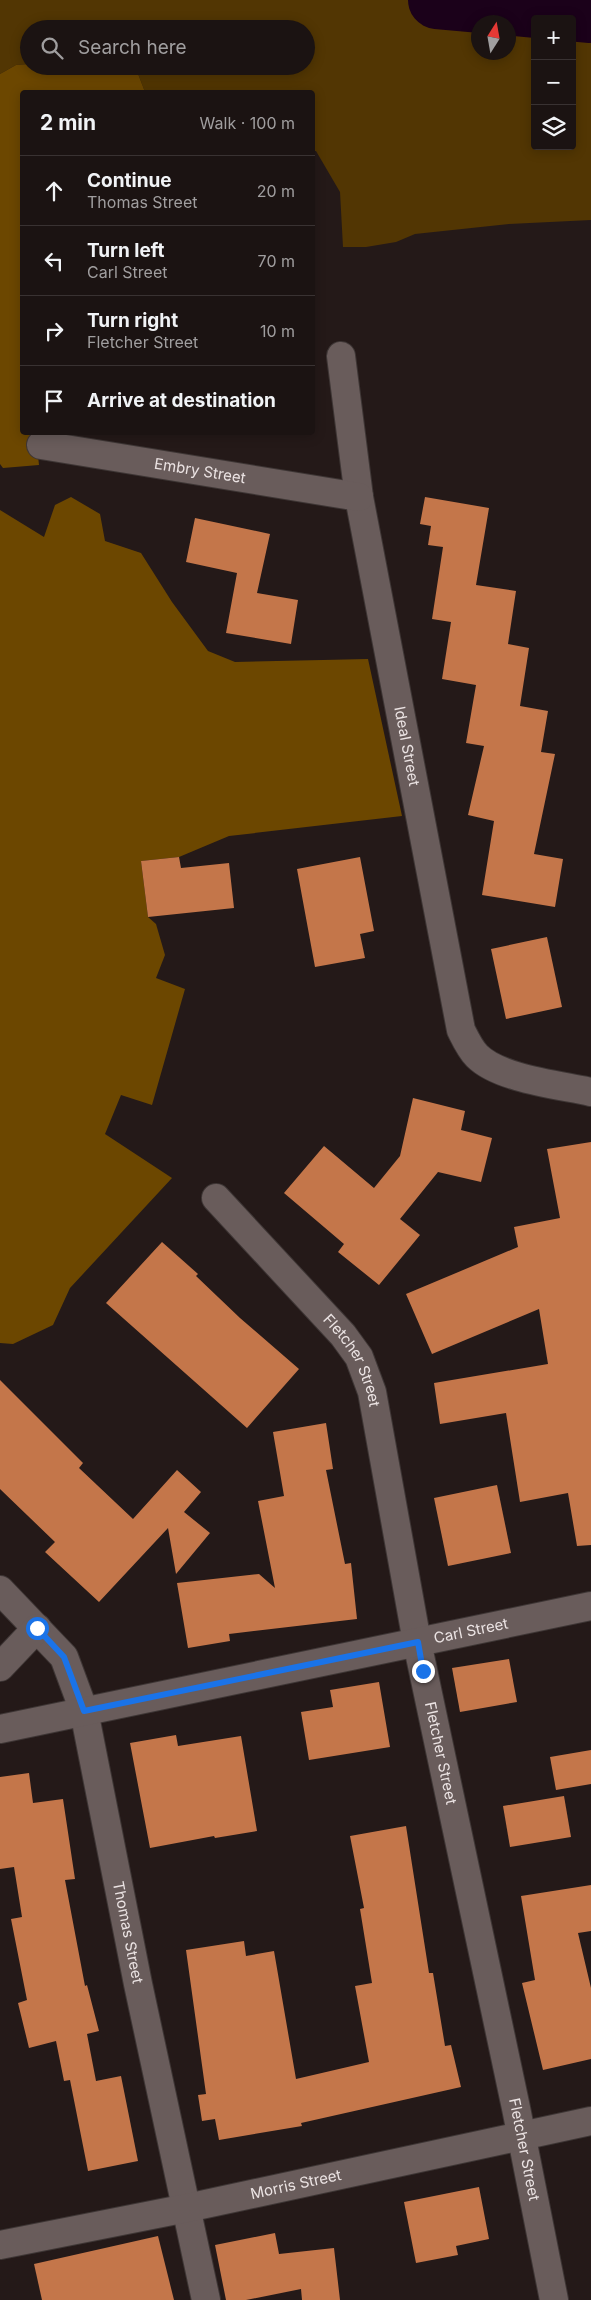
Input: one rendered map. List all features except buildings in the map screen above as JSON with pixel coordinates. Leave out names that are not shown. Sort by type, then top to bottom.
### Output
[{"type":"street","name":"Ideal Street","points":[[340,356],[359,498],[460,1030],[478,1056],[496,1067],[550,1083],[591,1092]]},
{"type":"street","name":"Embry Street","points":[[41,445],[359,498]]},
{"type":"street","name":"Fletcher Street","points":[[216,1198],[343,1335],[359,1357],[372,1392],[418,1642],[522,2136],[554,2300]]},
{"type":"street","name":"Thomas Street","points":[[0,1590],[64,1657],[84,1711],[138,1984],[206,2300]]},
{"type":"street","name":"Carl Street","points":[[0,1730],[591,1606]]},
{"type":"street","points":[[0,1667],[37,1628]]},
{"type":"street","name":"Morris Street","points":[[0,2245],[187,2208],[591,2121]]},
{"type":"shaded area","points":[[0,0],[591,0],[591,220],[509,224],[415,234],[396,242],[366,247],[343,247],[340,192],[315,151],[315,90],[144,90],[138,75],[315,75],[315,20],[20,20],[20,65],[0,74]]},
{"type":"shaded area","points":[[20,65],[20,75],[138,75],[144,90],[20,90],[20,435],[48,435],[36,437],[39,465],[3,468],[0,464],[0,74]]},
{"type":"shaded area","points":[[71,497],[100,514],[105,541],[141,553],[172,602],[208,651],[235,662],[368,659],[402,816],[229,836],[179,857],[141,861],[148,917],[156,924],[165,955],[156,978],[185,989],[152,1105],[121,1095],[105,1134],[172,1178],[70,1288],[53,1325],[13,1344],[0,1343],[0,510],[44,537],[55,505]]},
{"type":"waterway","points":[[437,0],[591,14]]},
{"type":"route","points":[[37,1628],[64,1657],[84,1711],[418,1642],[423,1671]]}]
